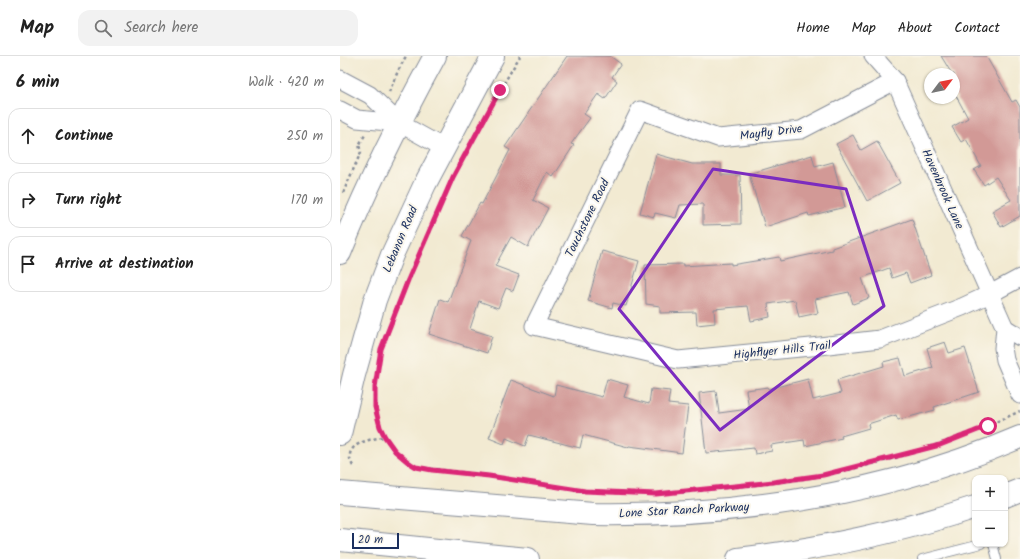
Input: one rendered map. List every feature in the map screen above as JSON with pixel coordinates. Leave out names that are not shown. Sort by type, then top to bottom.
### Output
[{"type":"main road","points":[[340,252],[366,191],[399,123],[435,56]]},
{"type":"main road","name":"Lebanon Road","points":[[340,434],[354,375],[375,300],[392,255],[409,217],[492,56]]},
{"type":"main road","name":"Lone Star Ranch Parkway","points":[[340,493],[593,514],[648,514],[714,511],[761,506],[810,498],[890,482],[925,472],[980,453],[1020,437]]},
{"type":"main road","points":[[1008,495],[1020,490]]},
{"type":"main road","points":[[738,559],[785,553],[850,541],[938,519],[972,507]]},
{"type":"main road","points":[[340,540],[528,559]]},
{"type":"street","name":"Havenbrook Lane","points":[[873,56],[895,81],[1005,328],[1003,348],[1005,360],[1020,395]]},
{"type":"street","points":[[340,79],[370,95],[399,123],[444,148]]},
{"type":"street","name":"Mayfly Drive","points":[[640,110],[718,138],[801,130],[895,81]]},
{"type":"street","points":[[340,110],[357,119],[399,123]]},
{"type":"street","name":"Touchstone Road","points":[[534,326],[640,110]]},
{"type":"street","name":"Highflyer Hills Trail","points":[[534,326],[678,360],[880,339],[962,307],[1020,278]]},
{"type":"street","points":[[1005,328],[1020,337]]},
{"type":"lane","points":[[922,559],[972,546]]},
{"type":"lane","points":[[993,547],[997,559]]},
{"type":"path","points":[[384,342],[408,280],[453,177],[520,56]]},
{"type":"path","points":[[380,357],[375,387],[375,407],[380,427],[395,451],[416,467],[503,478],[585,491],[640,494]]},
{"type":"path","points":[[679,492],[823,475],[940,445],[988,426],[1020,411]]},
{"type":"path","points":[[354,466],[350,461],[352,448],[359,443],[370,439],[385,437]]},
{"type":"highlighted area","points":[[713,169],[846,189],[884,306],[720,430],[619,309]]},
{"type":"building","points":[[567,56],[610,56],[621,64],[612,77],[617,81],[605,99],[598,94],[584,114],[590,118],[571,144],[574,145],[553,177],[547,172],[533,200],[548,208],[528,247],[511,237],[495,266],[519,275],[513,291],[506,288],[498,308],[479,301],[470,329],[492,336],[487,353],[429,334],[440,299],[448,302],[471,241],[462,236],[480,203],[482,204],[510,150],[505,147]]},
{"type":"building","points":[[941,56],[986,56],[1012,102],[1016,100],[1020,107],[1020,216],[1001,227],[992,211],[1011,200],[996,177],[984,185],[974,170],[981,166],[966,139],[961,142],[952,127],[968,118],[960,103],[960,68],[948,68]]},
{"type":"building","points":[[853,135],[861,150],[877,141],[900,183],[867,201],[836,144]]},
{"type":"building","points":[[656,154],[692,164],[721,164],[721,175],[740,175],[741,224],[703,225],[703,204],[680,205],[676,218],[655,213],[654,217],[640,213]]},
{"type":"building","points":[[812,155],[815,167],[833,162],[845,207],[809,216],[808,213],[765,227],[749,174]]},
{"type":"building","points":[[912,219],[931,275],[910,283],[906,273],[892,278],[889,268],[862,278],[869,298],[853,304],[849,292],[815,299],[818,313],[799,317],[795,300],[768,304],[770,317],[751,321],[748,306],[714,309],[715,323],[697,325],[696,312],[660,313],[660,306],[646,304],[645,265],[683,264],[683,266],[731,263],[731,265],[779,257],[780,261],[832,250],[832,248]]},
{"type":"building","points":[[602,251],[639,261],[626,306],[613,303],[612,308],[588,301]]},
{"type":"building","points":[[945,342],[949,353],[965,348],[979,392],[934,407],[935,410],[898,420],[896,415],[868,424],[869,428],[841,436],[842,438],[805,446],[804,440],[771,445],[772,451],[755,454],[754,448],[706,453],[699,393],[716,391],[719,413],[749,409],[746,390],[768,387],[768,389],[808,379],[813,400],[841,393],[837,380],[884,366],[883,362],[900,358],[905,376],[933,368],[927,348]]},
{"type":"building","points":[[607,379],[628,385],[624,397],[649,404],[651,389],[670,391],[668,404],[688,406],[682,453],[628,447],[583,435],[580,448],[529,435],[525,446],[506,438],[504,444],[489,438],[511,380],[554,396],[556,385],[602,397]]},
{"type":"route","points":[[500,90],[453,177],[408,280],[381,349],[375,387],[375,407],[380,427],[385,437],[395,451],[408,462],[416,467],[432,470],[489,476],[585,491],[656,494],[773,482],[823,475],[940,445],[988,426]]}]
